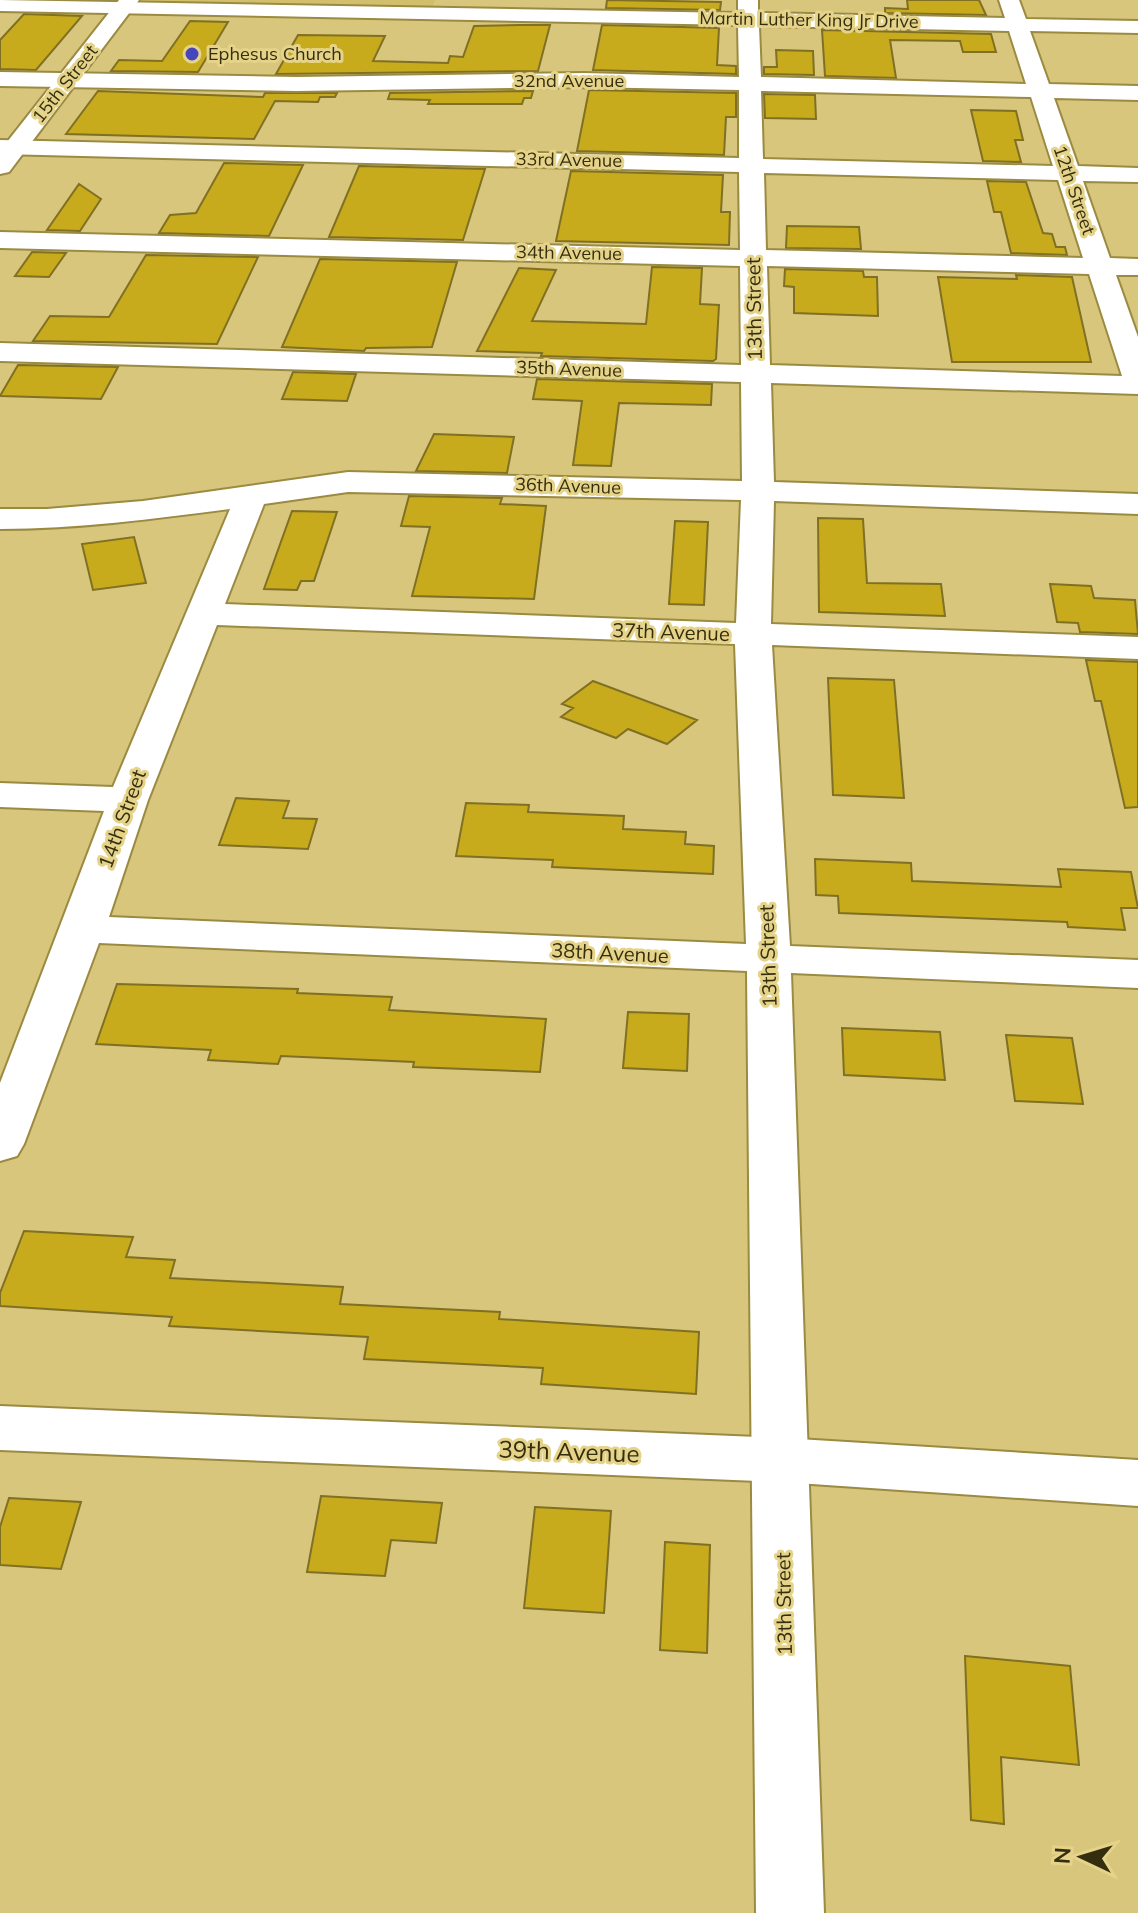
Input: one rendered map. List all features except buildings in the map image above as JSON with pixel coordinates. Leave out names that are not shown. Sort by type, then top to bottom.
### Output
[{"type":"street","name":"12th Street","points":[[1009,0],[1138,382]]},
{"type":"street","name":"15th Street","points":[[0,167],[8,147],[68,80],[126,4]]},
{"type":"street","name":"Martin Luther King Jr Drive","points":[[0,5],[748,9],[1018,25],[1138,27]]},
{"type":"street","name":"13th Street","points":[[748,9],[758,491],[753,635],[769,960],[790,1913]]},
{"type":"street","name":"32nd Avenue","points":[[0,79],[296,84],[538,80],[1138,93]]},
{"type":"street","name":"33rd Avenue","points":[[8,147],[1138,175]]},
{"type":"street","name":"34th Avenue","points":[[0,240],[1138,267]]},
{"type":"street","name":"35th Avenue","points":[[0,352],[1138,382]]},
{"type":"street","name":"36th Avenue","points":[[0,519],[143,511],[348,482],[758,491],[1138,504]]},
{"type":"street","name":"14th Street","points":[[0,1144],[83,929],[128,800],[251,496]]},
{"type":"street","name":"37th Avenue","points":[[204,614],[1138,648]]},
{"type":"street","points":[[0,795],[128,800]]},
{"type":"street","name":"38th Avenue","points":[[83,929],[1138,974]]},
{"type":"street","name":"39th Avenue","points":[[0,1428],[782,1460],[1138,1483]]},
{"type":"shaded area","points":[[142,0],[435,0],[431,10],[138,5]]},
{"type":"place","name":"Ephesus Church","points":[[192,54]]}]
